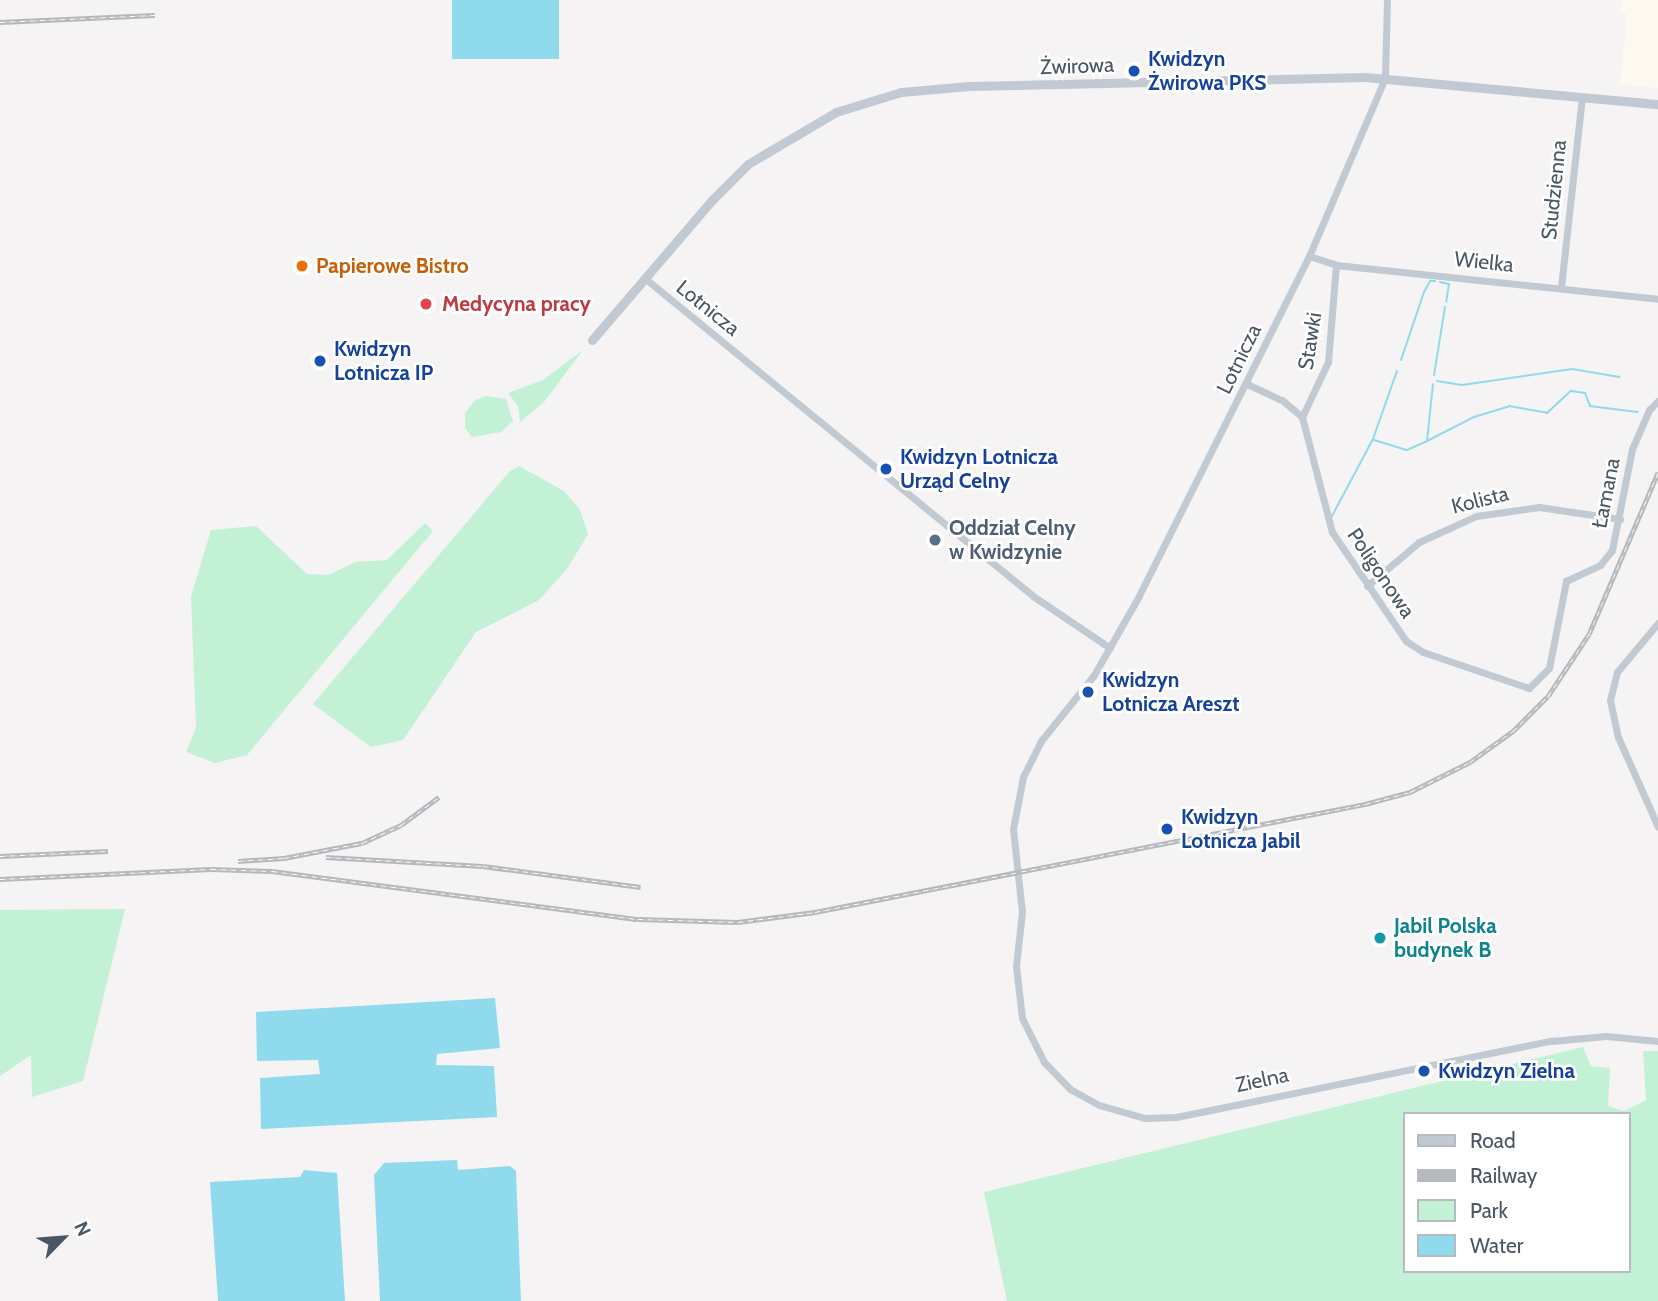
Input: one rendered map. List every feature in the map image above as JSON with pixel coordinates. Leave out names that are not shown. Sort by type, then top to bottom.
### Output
[{"type":"street","points":[[1385,78],[1387,0]]},
{"type":"street","name":"Żwirowa","points":[[592,340],[647,280],[713,199],[748,164],[805,127],[868,101],[935,87],[1385,78],[1658,104]]},
{"type":"street","name":"Lotnicza","points":[[1022,912],[1013,829],[1023,777],[1041,741],[1110,648],[1247,384],[1309,256],[1385,78]]},
{"type":"street","name":"Studzienna","points":[[1561,287],[1582,97]]},
{"type":"street","name":"Wielka","points":[[1309,256],[1336,265],[1658,299]]},
{"type":"street","name":"Stawki","points":[[1302,417],[1328,362],[1336,265]]},
{"type":"street","name":"Lotnicza","points":[[647,280],[1033,596],[1110,648]]},
{"type":"street","points":[[1247,384],[1282,400],[1302,417]]},
{"type":"street","name":"Łamana","points":[[1529,688],[1549,668],[1566,581],[1604,562],[1612,550],[1632,449],[1649,410],[1658,401]]},
{"type":"street","name":"Poligonowa","points":[[1302,417],[1332,532],[1367,586],[1414,648],[1529,688]]},
{"type":"street","name":"Kolista","points":[[1367,586],[1419,542],[1476,516],[1539,507],[1620,519]]},
{"type":"street","points":[[1658,622],[1617,672],[1610,700],[1618,737],[1658,827]]},
{"type":"street","name":"Zielna","points":[[1022,912],[1017,984],[1022,1018],[1033,1045],[1070,1088],[1124,1114],[1176,1117],[1407,1067],[1572,1038],[1658,1041]]},
{"type":"shaded area","points":[[1622,0],[1658,0],[1658,88],[1620,84],[1627,14],[1620,13]]},
{"type":"green space","points":[[583,350],[544,402],[520,422],[518,406],[508,393],[543,380]]},
{"type":"green space","points":[[486,396],[506,399],[513,421],[501,432],[472,437],[465,428],[465,413],[475,400]]},
{"type":"green space","points":[[519,466],[564,491],[580,510],[588,534],[567,569],[539,600],[476,632],[403,740],[371,747],[313,704],[510,471]]},
{"type":"green space","points":[[425,523],[433,531],[247,755],[215,763],[186,752],[196,728],[191,596],[211,530],[256,526],[307,574],[329,575],[355,562],[387,560]]},
{"type":"green space","points":[[125,909],[83,1081],[32,1097],[31,1055],[0,1076],[0,910]]},
{"type":"green space","points":[[1583,1047],[1591,1066],[1610,1068],[1608,1106],[1624,1111],[1646,1100],[1643,1051],[1658,1051],[1658,1301],[1007,1301],[984,1192]]},
{"type":"water","points":[[452,0],[559,0],[559,59],[452,59]]},
{"type":"water","points":[[495,998],[500,1048],[437,1054],[436,1065],[494,1066],[497,1117],[261,1129],[260,1078],[320,1074],[318,1060],[257,1061],[256,1012]]},
{"type":"water","points":[[457,1160],[458,1170],[510,1166],[516,1171],[521,1301],[380,1301],[374,1175],[384,1163]]},
{"type":"water","points":[[304,1170],[337,1173],[345,1301],[218,1301],[210,1182],[300,1177]]},
{"type":"waterway","points":[[1401,360],[1424,292],[1430,281],[1435,281]]},
{"type":"waterway","points":[[1440,282],[1449,284],[1446,302]]},
{"type":"waterway","points":[[1434,375],[1445,307]]},
{"type":"waterway","points":[[1437,381],[1462,385],[1572,369],[1619,377]]},
{"type":"waterway","points":[[1332,516],[1373,439],[1397,371]]},
{"type":"waterway","points":[[1374,440],[1407,450],[1427,441],[1433,384]]},
{"type":"waterway","points":[[1427,441],[1474,417],[1509,406],[1547,413],[1571,391],[1585,393],[1590,406],[1638,412]]},
{"type":"railway","points":[[0,22],[155,15]]},
{"type":"railway","points":[[0,879],[211,869],[272,871],[638,919],[738,922],[815,912],[1365,804],[1410,792],[1470,762],[1513,731],[1548,696],[1589,634],[1658,472]]},
{"type":"railway","points":[[238,861],[284,858],[362,843],[401,825],[439,797]]},
{"type":"railway","points":[[0,856],[108,851]]},
{"type":"railway","points":[[326,857],[483,866],[641,887]]},
{"type":"place","name":"Kwidzyn Żwirowa PKS","points":[[1134,71]]},
{"type":"place","name":"Papierowe Bistro","points":[[302,266]]},
{"type":"place","name":"Medycyna pracy","points":[[426,304]]},
{"type":"place","name":"Kwidzyn Lotnicza IP","points":[[320,361]]},
{"type":"place","name":"Kwidzyn Lotnicza Urząd Celny","points":[[886,469]]},
{"type":"place","name":"Oddział Celny w Kwidzynie","points":[[935,540]]},
{"type":"place","name":"Kwidzyn Lotnicza Areszt","points":[[1088,692]]},
{"type":"place","name":"Kwidzyn Lotnicza Jabil","points":[[1167,829]]},
{"type":"place","name":"Jabil Polska budynek B","points":[[1380,938]]},
{"type":"place","name":"Kwidzyn Zielna","points":[[1424,1071]]}]
